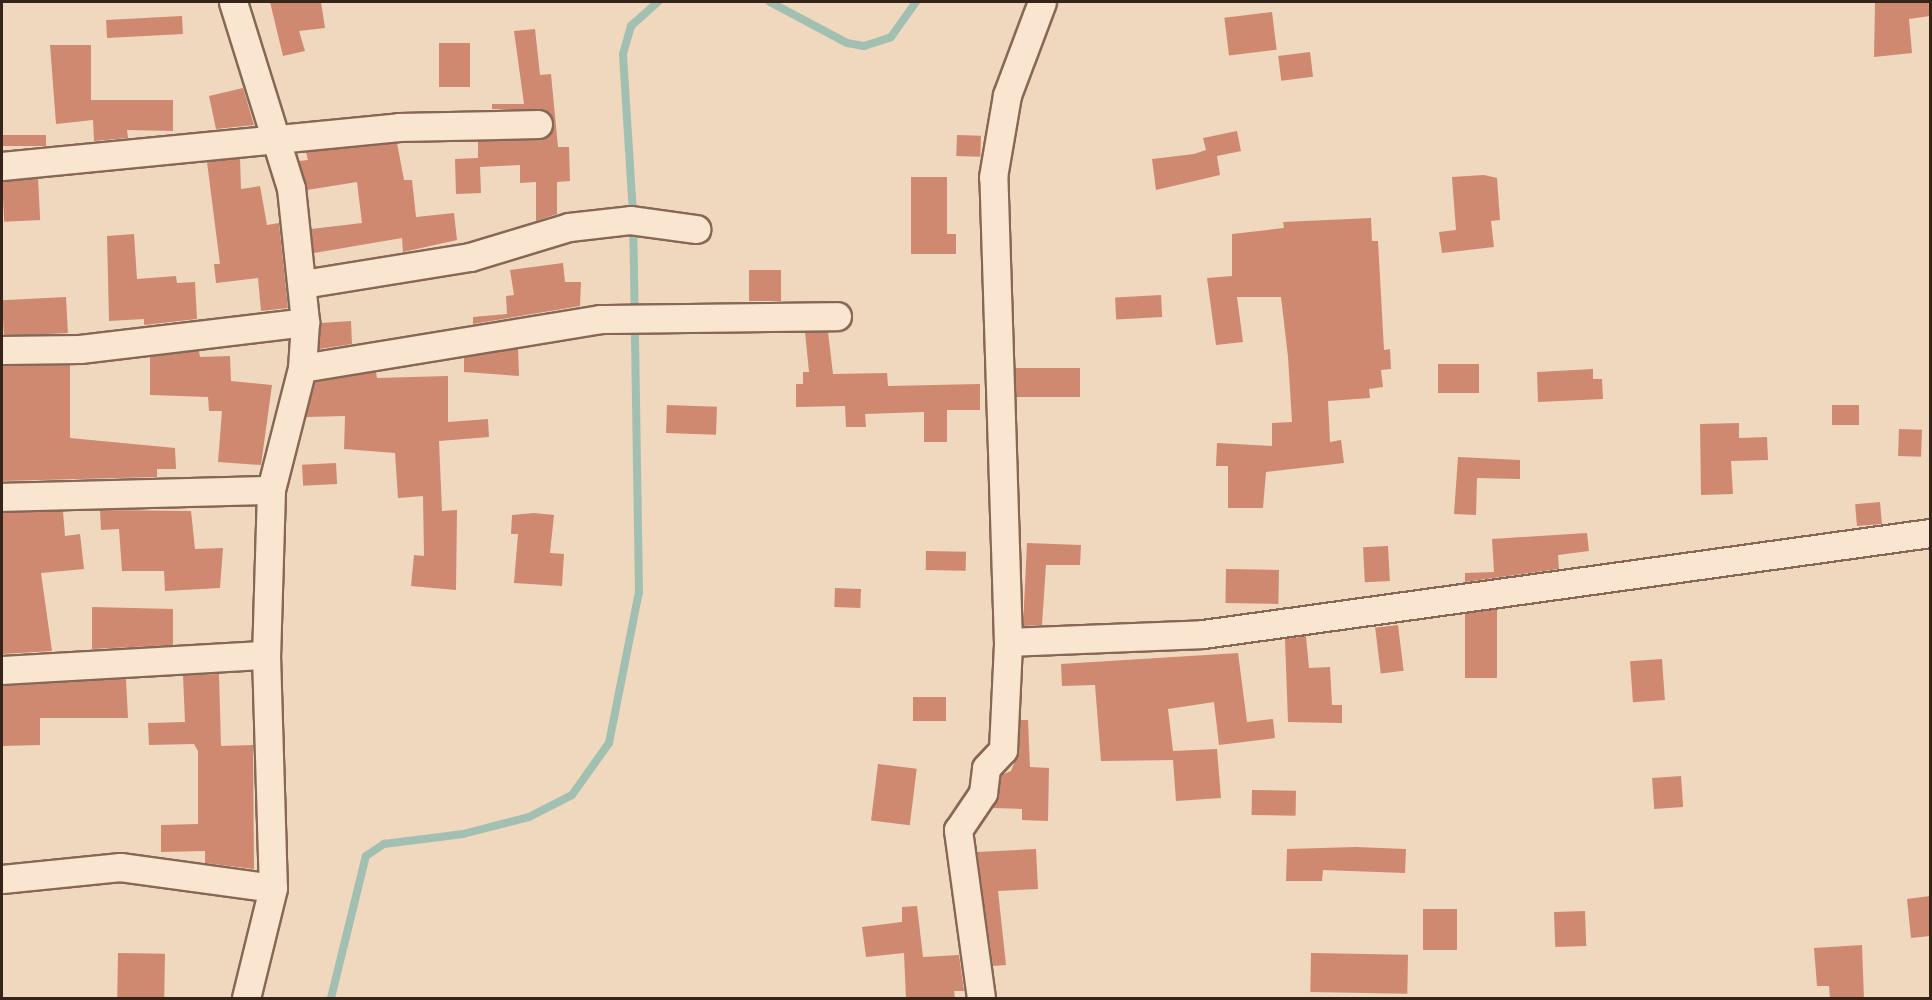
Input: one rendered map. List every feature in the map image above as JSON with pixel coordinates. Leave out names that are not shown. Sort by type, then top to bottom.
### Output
[{"type":"street","points":[[233,2],[241,39],[279,142],[298,221],[305,322],[302,368],[271,490],[266,655],[273,888],[246,999]]},
{"type":"street","points":[[981,999],[958,830],[983,793],[986,768],[1003,750],[1008,642],[993,177],[1007,95],[1042,2]]},
{"type":"street","points":[[2,166],[279,142],[399,127],[538,124]]},
{"type":"street","points":[[303,284],[470,257],[525,237],[640,222],[696,229]]},
{"type":"street","points":[[302,368],[641,316],[837,316]]},
{"type":"street","points":[[2,350],[80,349],[305,322]]},
{"type":"street","points":[[2,497],[271,490]]},
{"type":"street","points":[[1008,642],[1203,634],[1930,533]]},
{"type":"street","points":[[2,670],[266,655]]},
{"type":"street","points":[[2,879],[120,867],[273,888]]},
{"type":"building","points":[[270,2],[321,2],[325,28],[299,31],[305,51],[283,56]]},
{"type":"building","points":[[1930,2],[1930,16],[1909,19],[1912,53],[1874,57],[1875,3]]},
{"type":"building","points":[[1272,12],[1277,50],[1229,56],[1224,18]]},
{"type":"building","points":[[182,16],[183,34],[107,38],[106,20]]},
{"type":"building","points":[[535,29],[540,75],[551,74],[558,147],[569,147],[570,181],[557,182],[557,214],[536,221],[536,182],[520,183],[520,165],[480,167],[481,193],[456,194],[455,159],[478,158],[478,141],[538,140],[551,132],[552,116],[545,110],[492,109],[492,104],[524,104],[514,31]]},
{"type":"building","points":[[439,43],[470,43],[470,87],[439,87]]},
{"type":"building","points":[[50,45],[91,45],[91,100],[173,100],[173,131],[127,130],[128,138],[94,141],[93,120],[56,124]]},
{"type":"building","points":[[1310,52],[1313,77],[1281,81],[1278,56]]},
{"type":"building","points":[[243,88],[254,125],[216,129],[209,96]]},
{"type":"building","points":[[1237,131],[1241,151],[1217,156],[1220,175],[1156,190],[1152,159],[1194,154],[1206,150],[1203,138]]},
{"type":"building","points":[[2,135],[46,135],[46,146],[2,146]]},
{"type":"building","points":[[957,135],[981,136],[980,157],[956,156]]},
{"type":"building","points":[[397,143],[404,180],[412,180],[416,217],[454,213],[457,240],[403,252],[402,238],[314,253],[311,229],[362,223],[357,182],[307,190],[299,161],[308,160],[306,152]]},
{"type":"building","points":[[240,158],[241,189],[260,186],[267,225],[279,223],[288,308],[261,311],[258,278],[216,283],[214,264],[220,264],[207,162]]},
{"type":"building","points":[[1484,175],[1497,178],[1500,220],[1491,221],[1494,247],[1442,253],[1439,232],[1456,230],[1452,177]]},
{"type":"building","points":[[911,177],[947,177],[947,234],[956,234],[956,254],[911,254]]},
{"type":"building","points":[[38,178],[40,220],[4,222],[2,180]]},
{"type":"building","points":[[1371,218],[1372,241],[1378,241],[1384,350],[1390,349],[1391,369],[1381,370],[1383,387],[1369,389],[1370,398],[1328,401],[1330,442],[1341,440],[1344,463],[1266,472],[1263,508],[1228,508],[1228,466],[1216,466],[1217,443],[1272,446],[1272,423],[1292,422],[1288,357],[1281,297],[1237,297],[1243,342],[1216,345],[1207,278],[1232,276],[1232,234],[1284,228],[1283,222]]},
{"type":"building","points":[[134,234],[137,279],[176,276],[177,283],[195,282],[197,319],[144,325],[144,319],[109,321],[107,236]]},
{"type":"building","points":[[563,263],[565,282],[581,282],[580,306],[473,324],[473,317],[507,314],[506,296],[514,295],[510,270]]},
{"type":"building","points":[[749,270],[781,270],[781,301],[749,301]]},
{"type":"building","points":[[1161,295],[1162,317],[1116,319],[1115,297]]},
{"type":"building","points":[[66,297],[68,333],[4,336],[2,300]]},
{"type":"building","points":[[351,321],[352,344],[319,349],[321,323]]},
{"type":"building","points":[[805,332],[828,332],[833,374],[887,373],[888,386],[980,384],[980,410],[947,410],[947,442],[924,442],[924,412],[865,414],[866,427],[846,427],[845,406],[796,407],[796,384],[803,384],[803,372],[809,372]]},
{"type":"building","points":[[518,348],[519,376],[464,372],[464,357]]},
{"type":"building","points":[[199,351],[200,357],[230,356],[231,381],[272,385],[261,465],[218,462],[222,411],[209,411],[208,397],[150,395],[150,356]]},
{"type":"building","points":[[1438,364],[1479,364],[1479,393],[1438,393]]},
{"type":"building","points":[[70,365],[70,438],[175,448],[176,469],[157,469],[157,477],[2,481],[2,366]]},
{"type":"building","points":[[1015,368],[1080,368],[1080,397],[1015,397]]},
{"type":"building","points":[[1593,369],[1593,379],[1602,379],[1603,399],[1538,402],[1537,372]]},
{"type":"building","points":[[376,372],[377,378],[448,376],[448,422],[488,419],[489,437],[439,441],[442,511],[457,510],[456,590],[411,586],[414,555],[424,556],[423,496],[398,498],[395,453],[344,449],[345,416],[306,417],[315,382]]},
{"type":"building","points":[[667,405],[717,407],[716,435],[666,433]]},
{"type":"building","points":[[1832,405],[1859,405],[1859,425],[1832,425]]},
{"type":"building","points":[[1739,423],[1739,438],[1767,437],[1768,460],[1731,461],[1733,494],[1701,495],[1700,424]]},
{"type":"building","points":[[1899,429],[1922,430],[1921,457],[1898,456]]},
{"type":"building","points":[[1458,457],[1520,460],[1520,479],[1477,478],[1476,515],[1454,514]]},
{"type":"building","points":[[336,463],[337,484],[303,486],[302,465]]},
{"type":"building","points":[[1880,502],[1882,524],[1857,526],[1855,504]]},
{"type":"building","points":[[100,510],[191,511],[195,549],[223,548],[220,588],[165,591],[164,571],[122,571],[119,529],[101,530]]},
{"type":"building","points":[[63,511],[65,536],[80,534],[84,569],[41,573],[52,651],[2,654],[2,513]]},
{"type":"building","points":[[534,513],[554,515],[550,553],[564,554],[562,586],[514,583],[518,534],[511,534],[512,515]]},
{"type":"building","points":[[1587,533],[1589,551],[1558,555],[1559,569],[1465,582],[1465,573],[1494,572],[1492,539]]},
{"type":"building","points":[[1027,543],[1081,545],[1080,565],[1046,565],[1042,625],[1023,626]]},
{"type":"building","points":[[1388,546],[1390,581],[1365,582],[1363,547]]},
{"type":"building","points":[[926,551],[966,552],[966,571],[926,570]]},
{"type":"building","points":[[1226,569],[1279,570],[1278,604],[1225,603]]},
{"type":"building","points":[[835,588],[861,589],[860,608],[834,607]]},
{"type":"building","points":[[92,607],[173,609],[173,645],[92,649]]},
{"type":"building","points":[[1465,609],[1497,609],[1497,678],[1465,678]]},
{"type":"building","points":[[1398,625],[1404,671],[1381,673],[1375,628]]},
{"type":"building","points":[[1306,636],[1309,668],[1330,667],[1332,705],[1342,705],[1342,723],[1288,722],[1285,639]]},
{"type":"building","points":[[1238,653],[1247,722],[1273,719],[1275,738],[1219,745],[1214,702],[1168,709],[1173,751],[1217,749],[1221,798],[1176,801],[1173,760],[1101,761],[1095,685],[1062,686],[1061,664]]},
{"type":"building","points":[[1662,659],[1665,700],[1633,702],[1630,661]]},
{"type":"building","points":[[219,674],[221,746],[253,745],[254,869],[205,863],[205,851],[161,852],[161,825],[198,824],[198,751],[194,744],[149,745],[148,723],[185,722],[183,675]]},
{"type":"building","points":[[126,679],[128,718],[40,718],[40,745],[2,746],[2,686]]},
{"type":"building","points":[[913,697],[946,697],[946,721],[913,721]]},
{"type":"building","points":[[1020,720],[1028,720],[1030,767],[1049,768],[1048,821],[1022,820],[1022,809],[993,808],[1001,775],[1011,771],[1019,752]]},
{"type":"building","points":[[878,764],[917,769],[910,825],[871,821]]},
{"type":"building","points":[[1681,776],[1683,807],[1654,809],[1652,778]]},
{"type":"building","points":[[1252,790],[1296,791],[1296,816],[1252,815]]},
{"type":"building","points":[[1356,847],[1406,849],[1405,873],[1323,870],[1322,881],[1286,881],[1287,849]]},
{"type":"building","points":[[1036,849],[1038,889],[998,891],[1006,965],[993,966],[977,852]]},
{"type":"building","points":[[1930,896],[1930,936],[1911,938],[1907,899]]},
{"type":"building","points":[[917,906],[923,957],[959,955],[964,991],[954,991],[955,999],[906,999],[904,953],[866,957],[862,927],[902,922],[902,907]]},
{"type":"building","points":[[1423,909],[1457,909],[1457,950],[1423,950]]},
{"type":"building","points":[[1585,911],[1586,946],[1555,947],[1554,912]]},
{"type":"building","points":[[1862,945],[1864,999],[1830,999],[1829,986],[1817,986],[1814,948]]},
{"type":"building","points":[[118,953],[165,954],[164,998],[117,997]]},
{"type":"building","points":[[1311,953],[1408,955],[1407,994],[1310,992]]},
{"type":"waterway","points":[[633,214],[623,54],[631,26],[658,2]]},
{"type":"waterway","points":[[770,2],[847,43],[864,46],[891,37],[916,2]]},
{"type":"waterway","points":[[331,998],[366,856],[384,844],[463,834],[529,817],[572,795],[609,743],[639,592],[633,226]]}]
